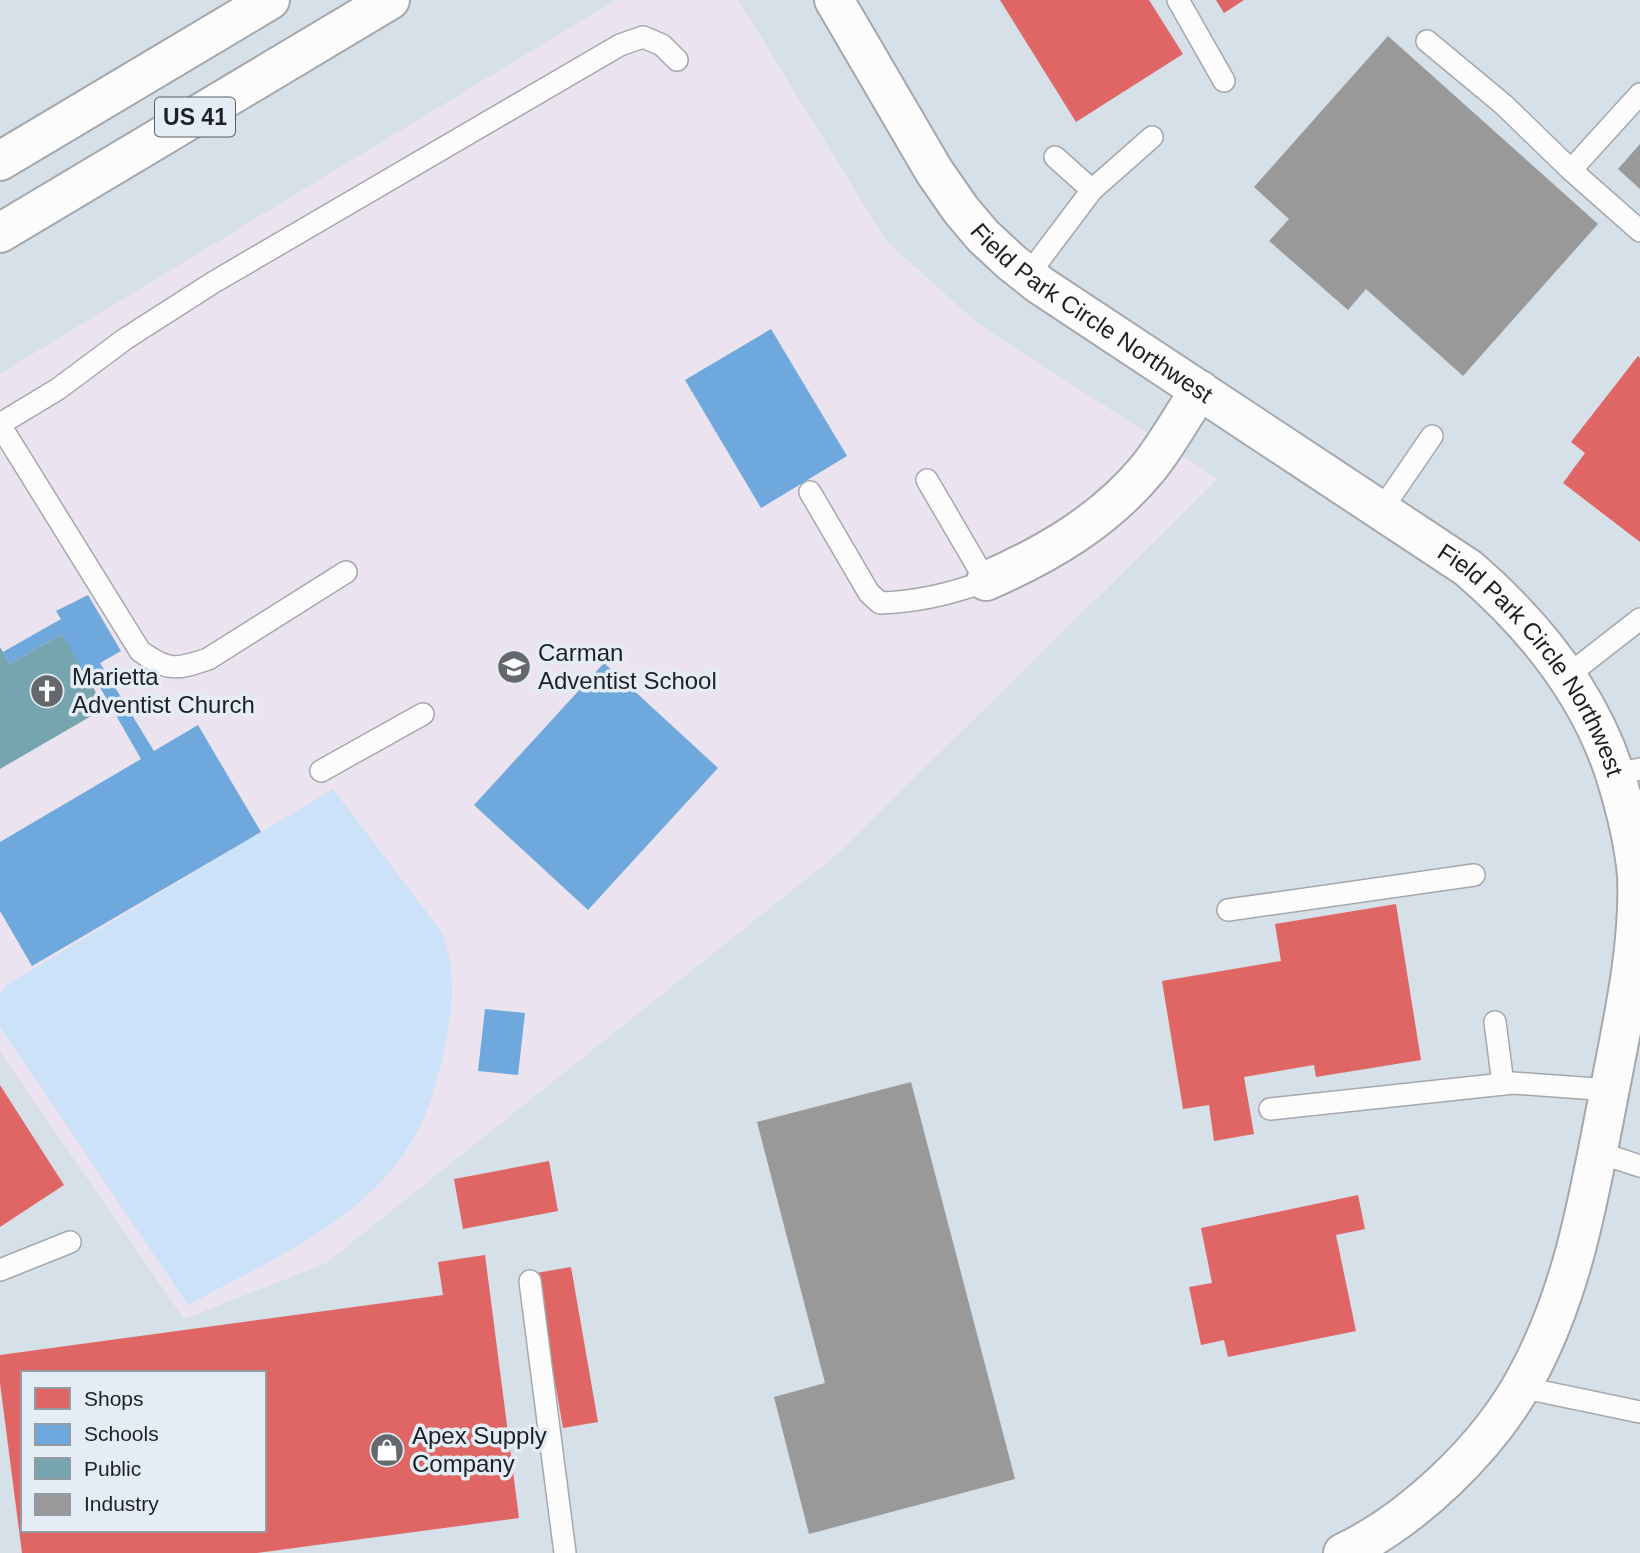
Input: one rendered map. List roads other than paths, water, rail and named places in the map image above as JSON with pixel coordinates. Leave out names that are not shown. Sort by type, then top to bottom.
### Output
[{"type":"street","name":"US 41","points":[[0,161],[270,0]]},
{"type":"street","name":"US 41","points":[[0,233],[390,0]]},
{"type":"street","name":"Field Park Circle Northwest","points":[[834,0],[934,171],[983,236],[1028,275],[1468,568],[1506,601],[1540,638],[1567,676],[1595,726],[1627,771],[1627,820],[1637,875],[1635,980],[1581,1231],[1566,1287],[1549,1330],[1520,1387],[1499,1420],[1433,1491],[1396,1520],[1343,1553]]},
{"type":"street","points":[[986,581],[1054,548],[1106,510],[1149,467],[1200,390]]},
{"type":"lane","points":[[1178,0],[1224,81]]},
{"type":"lane","points":[[346,572],[208,659],[184,668],[159,665],[140,651],[0,424],[58,389],[125,339],[214,282],[620,45],[643,37],[662,45],[677,60]]},
{"type":"lane","points":[[1427,41],[1504,105],[1571,170],[1640,231]]},
{"type":"lane","points":[[1571,170],[1640,94]]},
{"type":"lane","points":[[1028,275],[1092,190],[1152,137]]},
{"type":"lane","points":[[1055,156],[1092,190]]},
{"type":"lane","points":[[1381,509],[1432,436]]},
{"type":"lane","points":[[810,492],[869,593],[880,603],[927,599],[953,594],[986,581],[927,480]]},
{"type":"lane","points":[[1567,676],[1640,619]]},
{"type":"lane","points":[[321,771],[423,714]]},
{"type":"lane","points":[[1228,910],[1474,875]]},
{"type":"lane","points":[[1495,1022],[1503,1084]]},
{"type":"lane","points":[[1270,1110],[1503,1084],[1610,1090]]},
{"type":"lane","points":[[1597,1152],[1640,1166]]},
{"type":"lane","points":[[0,1270],[70,1242]]},
{"type":"lane","points":[[530,1281],[565,1553]]},
{"type":"lane","points":[[1520,1387],[1640,1412]]},
{"type":"place","name":"Carman Adventist School","points":[[514,667]]},
{"type":"place","name":"Marietta Adventist Church","points":[[47,691]]},
{"type":"place","name":"Apex Supply Company","points":[[387,1450]]}]
